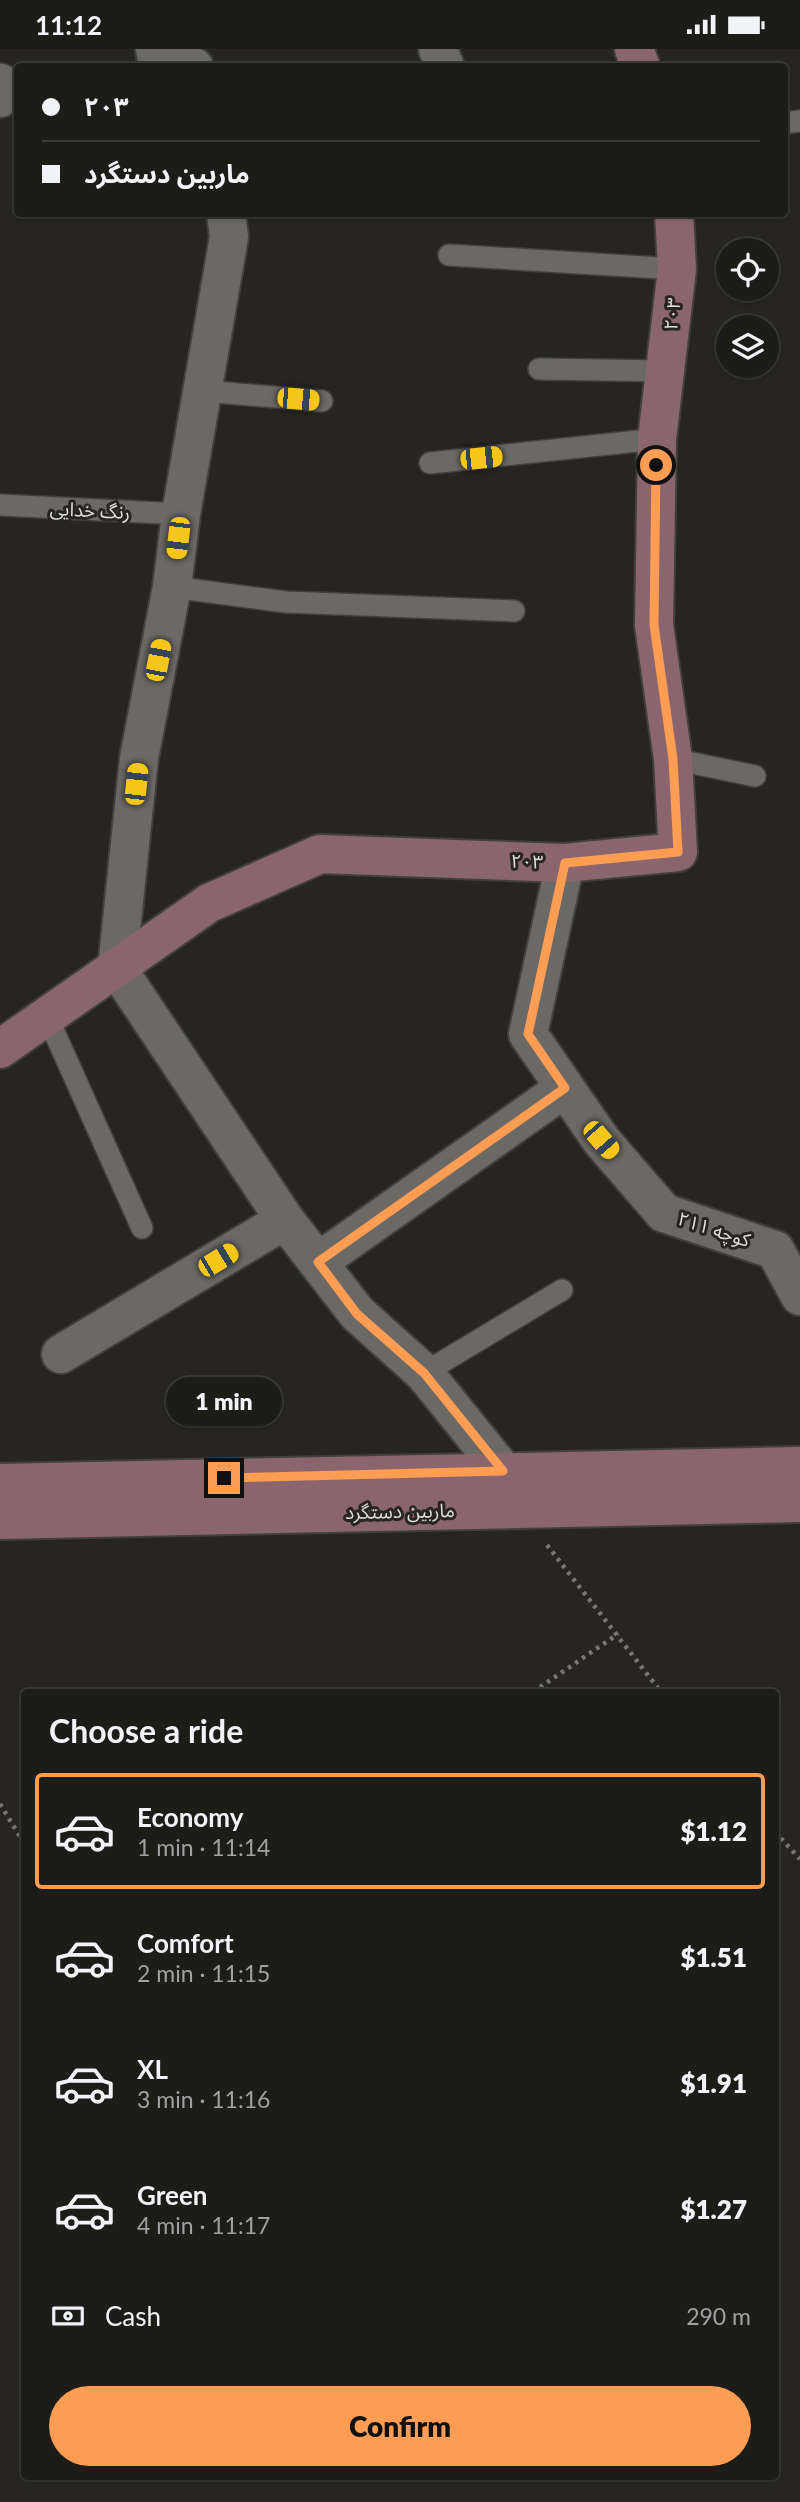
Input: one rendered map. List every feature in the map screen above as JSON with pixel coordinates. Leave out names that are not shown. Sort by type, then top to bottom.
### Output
[{"type":"main road","name":"۲۰۳","points":[[0,1049],[209,903],[320,854],[565,863],[678,852],[673,759],[654,625],[657,439],[677,269],[674,217]]},
{"type":"main road","name":"ماربین دستگرد","points":[[0,1483],[800,1466]]},
{"type":"main road","name":"ماربین دستگرد","points":[[0,1520],[800,1503]]},
{"type":"street","points":[[155,49],[156,55],[181,63]]},
{"type":"street","points":[[0,83],[0,98]]},
{"type":"street","points":[[226,217],[229,237],[181,515],[172,587],[139,758],[117,968],[285,1220],[357,1314],[424,1373],[503,1471]]},
{"type":"street","name":"کوچه ۲۱۱","points":[[565,863],[528,1034],[601,1140],[664,1213],[775,1249],[800,1296]]},
{"type":"street","points":[[318,1262],[565,1088]]},
{"type":"street","points":[[61,1354],[285,1220]]},
{"type":"lane","points":[[449,255],[677,269]]},
{"type":"lane","points":[[539,369],[665,371]]},
{"type":"lane","points":[[203,391],[322,401]]},
{"type":"lane","points":[[430,463],[657,439]]},
{"type":"lane","name":"رنگ خدایی","points":[[0,505],[181,515]]},
{"type":"lane","points":[[172,587],[286,602],[514,611]]},
{"type":"lane","points":[[673,759],[755,776]]},
{"type":"lane","points":[[47,1016],[142,1228]]},
{"type":"lane","points":[[424,1373],[562,1290]]},
{"type":"path","points":[[519,1509],[659,1689]]},
{"type":"path","points":[[537,1689],[618,1634]]},
{"type":"path","points":[[0,1804],[21,1838]]},
{"type":"path","points":[[779,1836],[800,1859]]},
{"type":"route","points":[[224,1478],[503,1471],[424,1373],[357,1314],[318,1262],[565,1088],[528,1034],[565,863],[678,852],[673,759],[654,625],[656,465]]}]
